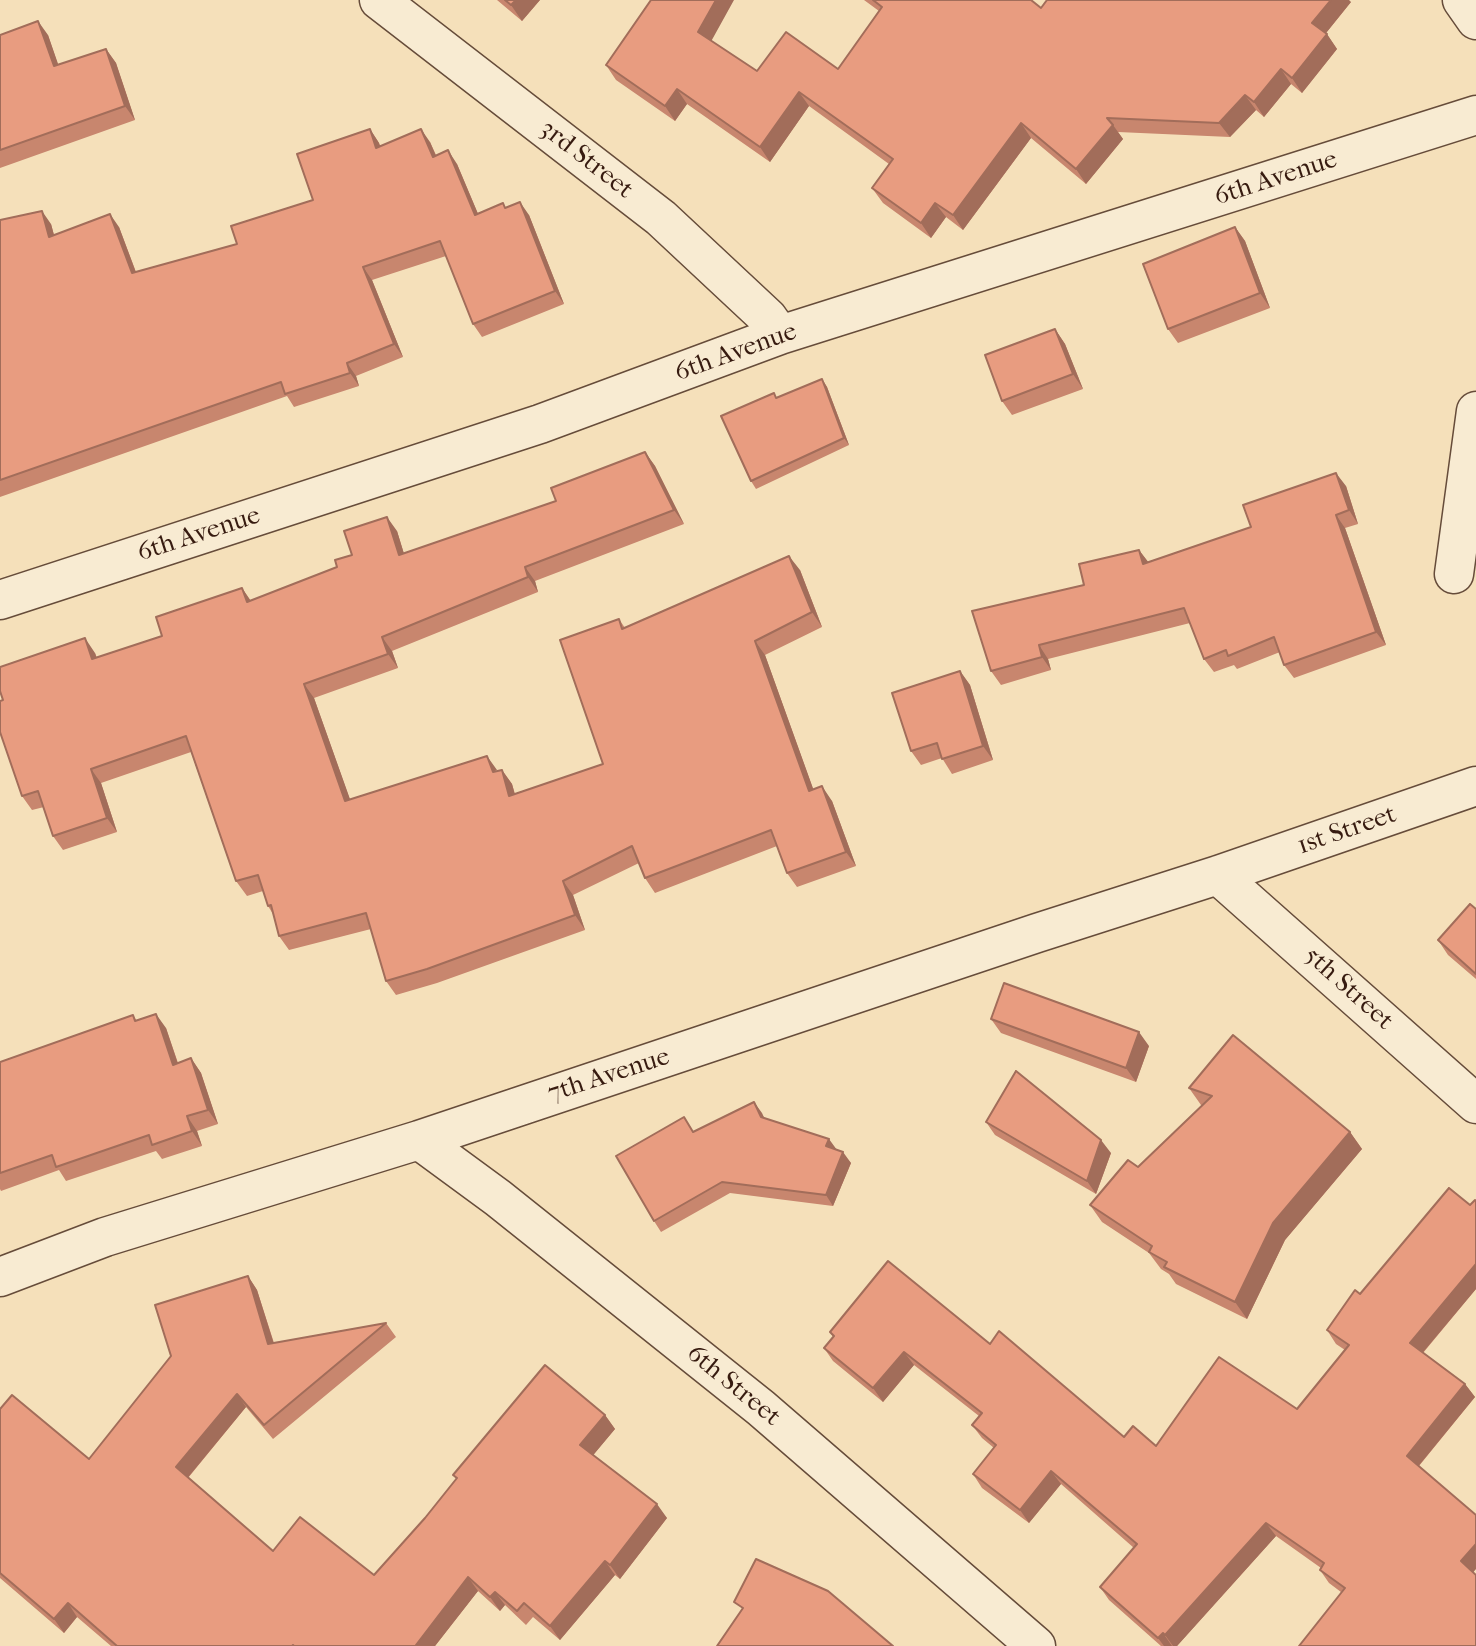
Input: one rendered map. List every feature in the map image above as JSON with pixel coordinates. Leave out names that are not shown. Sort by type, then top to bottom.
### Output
[{"type":"street","name":"3rd Street","points":[[379,0],[660,218],[768,318],[780,335]]},
{"type":"street","points":[[1462,0],[1476,20]]},
{"type":"street","name":"6th Avenue","points":[[0,600],[540,424],[780,335],[1476,115]]},
{"type":"street","points":[[1454,574],[1476,411]]},
{"type":"street","name":"1st Street","points":[[1218,876],[1476,786]]},
{"type":"street","name":"5th Street","points":[[1218,876],[1476,1104]]},
{"type":"street","name":"7th Avenue","points":[[0,1277],[105,1237],[419,1140],[1037,933],[1218,876]]},
{"type":"street","name":"6th Street","points":[[419,1140],[498,1198],[761,1408],[1035,1646]]},
{"type":"building","points":[[651,0],[716,0],[698,32],[757,71],[786,32],[838,69],[882,7],[873,0],[1031,0],[1041,8],[1047,0],[1331,0],[1312,23],[1327,34],[1292,78],[1281,69],[1254,102],[1245,95],[1219,123],[1107,118],[1113,125],[1076,169],[1021,123],[953,215],[935,203],[921,223],[872,188],[893,159],[799,92],[760,147],[677,89],[665,106],[606,65]]},
{"type":"building","points":[[38,21],[54,66],[106,49],[125,106],[0,150],[0,35]]},
{"type":"building","points":[[370,129],[376,148],[421,129],[433,157],[448,150],[475,215],[503,203],[505,208],[520,202],[555,291],[473,324],[440,241],[363,267],[394,344],[347,363],[350,373],[285,394],[281,382],[0,480],[0,220],[42,211],[49,237],[110,214],[132,273],[237,244],[231,226],[313,200],[297,154]]},
{"type":"building","points":[[1235,227],[1260,293],[1168,329],[1143,264]]},
{"type":"building","points":[[1055,329],[1073,374],[1002,401],[985,355]]},
{"type":"building","points":[[822,379],[844,438],[751,481],[721,416],[774,393],[776,398]]},
{"type":"building","points":[[645,452],[674,510],[525,567],[528,577],[382,637],[388,654],[304,684],[345,801],[487,756],[493,772],[502,770],[509,796],[603,764],[560,640],[619,619],[622,629],[789,556],[812,612],[755,641],[809,791],[822,786],[846,852],[787,873],[771,830],[645,878],[632,846],[563,881],[575,915],[427,969],[386,981],[366,913],[279,936],[271,905],[268,906],[258,875],[236,881],[186,736],[91,769],[107,818],[53,836],[38,791],[22,796],[0,732],[0,701],[3,700],[0,691],[0,667],[85,638],[92,659],[162,636],[156,617],[242,588],[247,602],[337,567],[335,560],[352,555],[344,531],[387,517],[399,555],[556,501],[551,488]]},
{"type":"building","points":[[1336,473],[1349,510],[1336,515],[1376,632],[1284,665],[1274,637],[1228,656],[1226,650],[1204,659],[1184,608],[1039,645],[1042,657],[991,671],[972,611],[1084,585],[1079,564],[1139,550],[1143,564],[1251,527],[1243,505]]},
{"type":"building","points":[[960,671],[983,746],[942,759],[937,743],[911,751],[892,693]]},
{"type":"building","points":[[1470,904],[1476,909],[1476,974],[1438,940]]},
{"type":"building","points":[[1004,983],[1139,1032],[1126,1068],[991,1019]]},
{"type":"building","points":[[156,1014],[173,1065],[191,1058],[208,1110],[187,1116],[192,1131],[152,1145],[149,1135],[56,1167],[52,1155],[0,1173],[0,1062],[133,1015],[135,1021]]},
{"type":"building","points":[[1233,1035],[1350,1132],[1273,1223],[1235,1302],[1164,1267],[1167,1262],[1149,1252],[1152,1246],[1090,1205],[1128,1160],[1138,1167],[1212,1096],[1189,1088]]},
{"type":"building","points":[[1016,1071],[1101,1140],[1087,1181],[986,1122]]},
{"type":"building","points":[[754,1102],[761,1117],[829,1139],[826,1146],[843,1152],[826,1195],[722,1182],[654,1221],[616,1156],[684,1117],[693,1132]]},
{"type":"building","points":[[1449,1188],[1470,1205],[1476,1201],[1476,1264],[1410,1343],[1465,1384],[1407,1456],[1476,1515],[1476,1544],[1461,1561],[1476,1575],[1476,1646],[1299,1646],[1345,1588],[1320,1570],[1324,1563],[1266,1523],[1165,1635],[1163,1633],[1158,1638],[1100,1587],[1137,1544],[1051,1471],[1020,1510],[973,1474],[996,1445],[972,1425],[982,1413],[904,1352],[873,1388],[824,1348],[834,1336],[830,1332],[888,1261],[990,1344],[999,1331],[1124,1437],[1133,1426],[1156,1446],[1219,1357],[1297,1409],[1349,1345],[1327,1330],[1355,1290],[1360,1294]]},
{"type":"building","points":[[248,1276],[268,1344],[386,1323],[264,1425],[237,1394],[176,1467],[273,1551],[300,1517],[374,1575],[425,1518],[457,1478],[453,1475],[545,1365],[605,1415],[580,1445],[657,1504],[610,1565],[605,1561],[550,1626],[524,1603],[517,1611],[495,1592],[490,1597],[468,1577],[417,1646],[117,1646],[68,1603],[54,1619],[0,1573],[0,1409],[12,1395],[89,1459],[171,1356],[155,1305]]},
{"type":"building","points":[[756,1559],[828,1591],[893,1646],[717,1646],[743,1608],[734,1602]]}]
